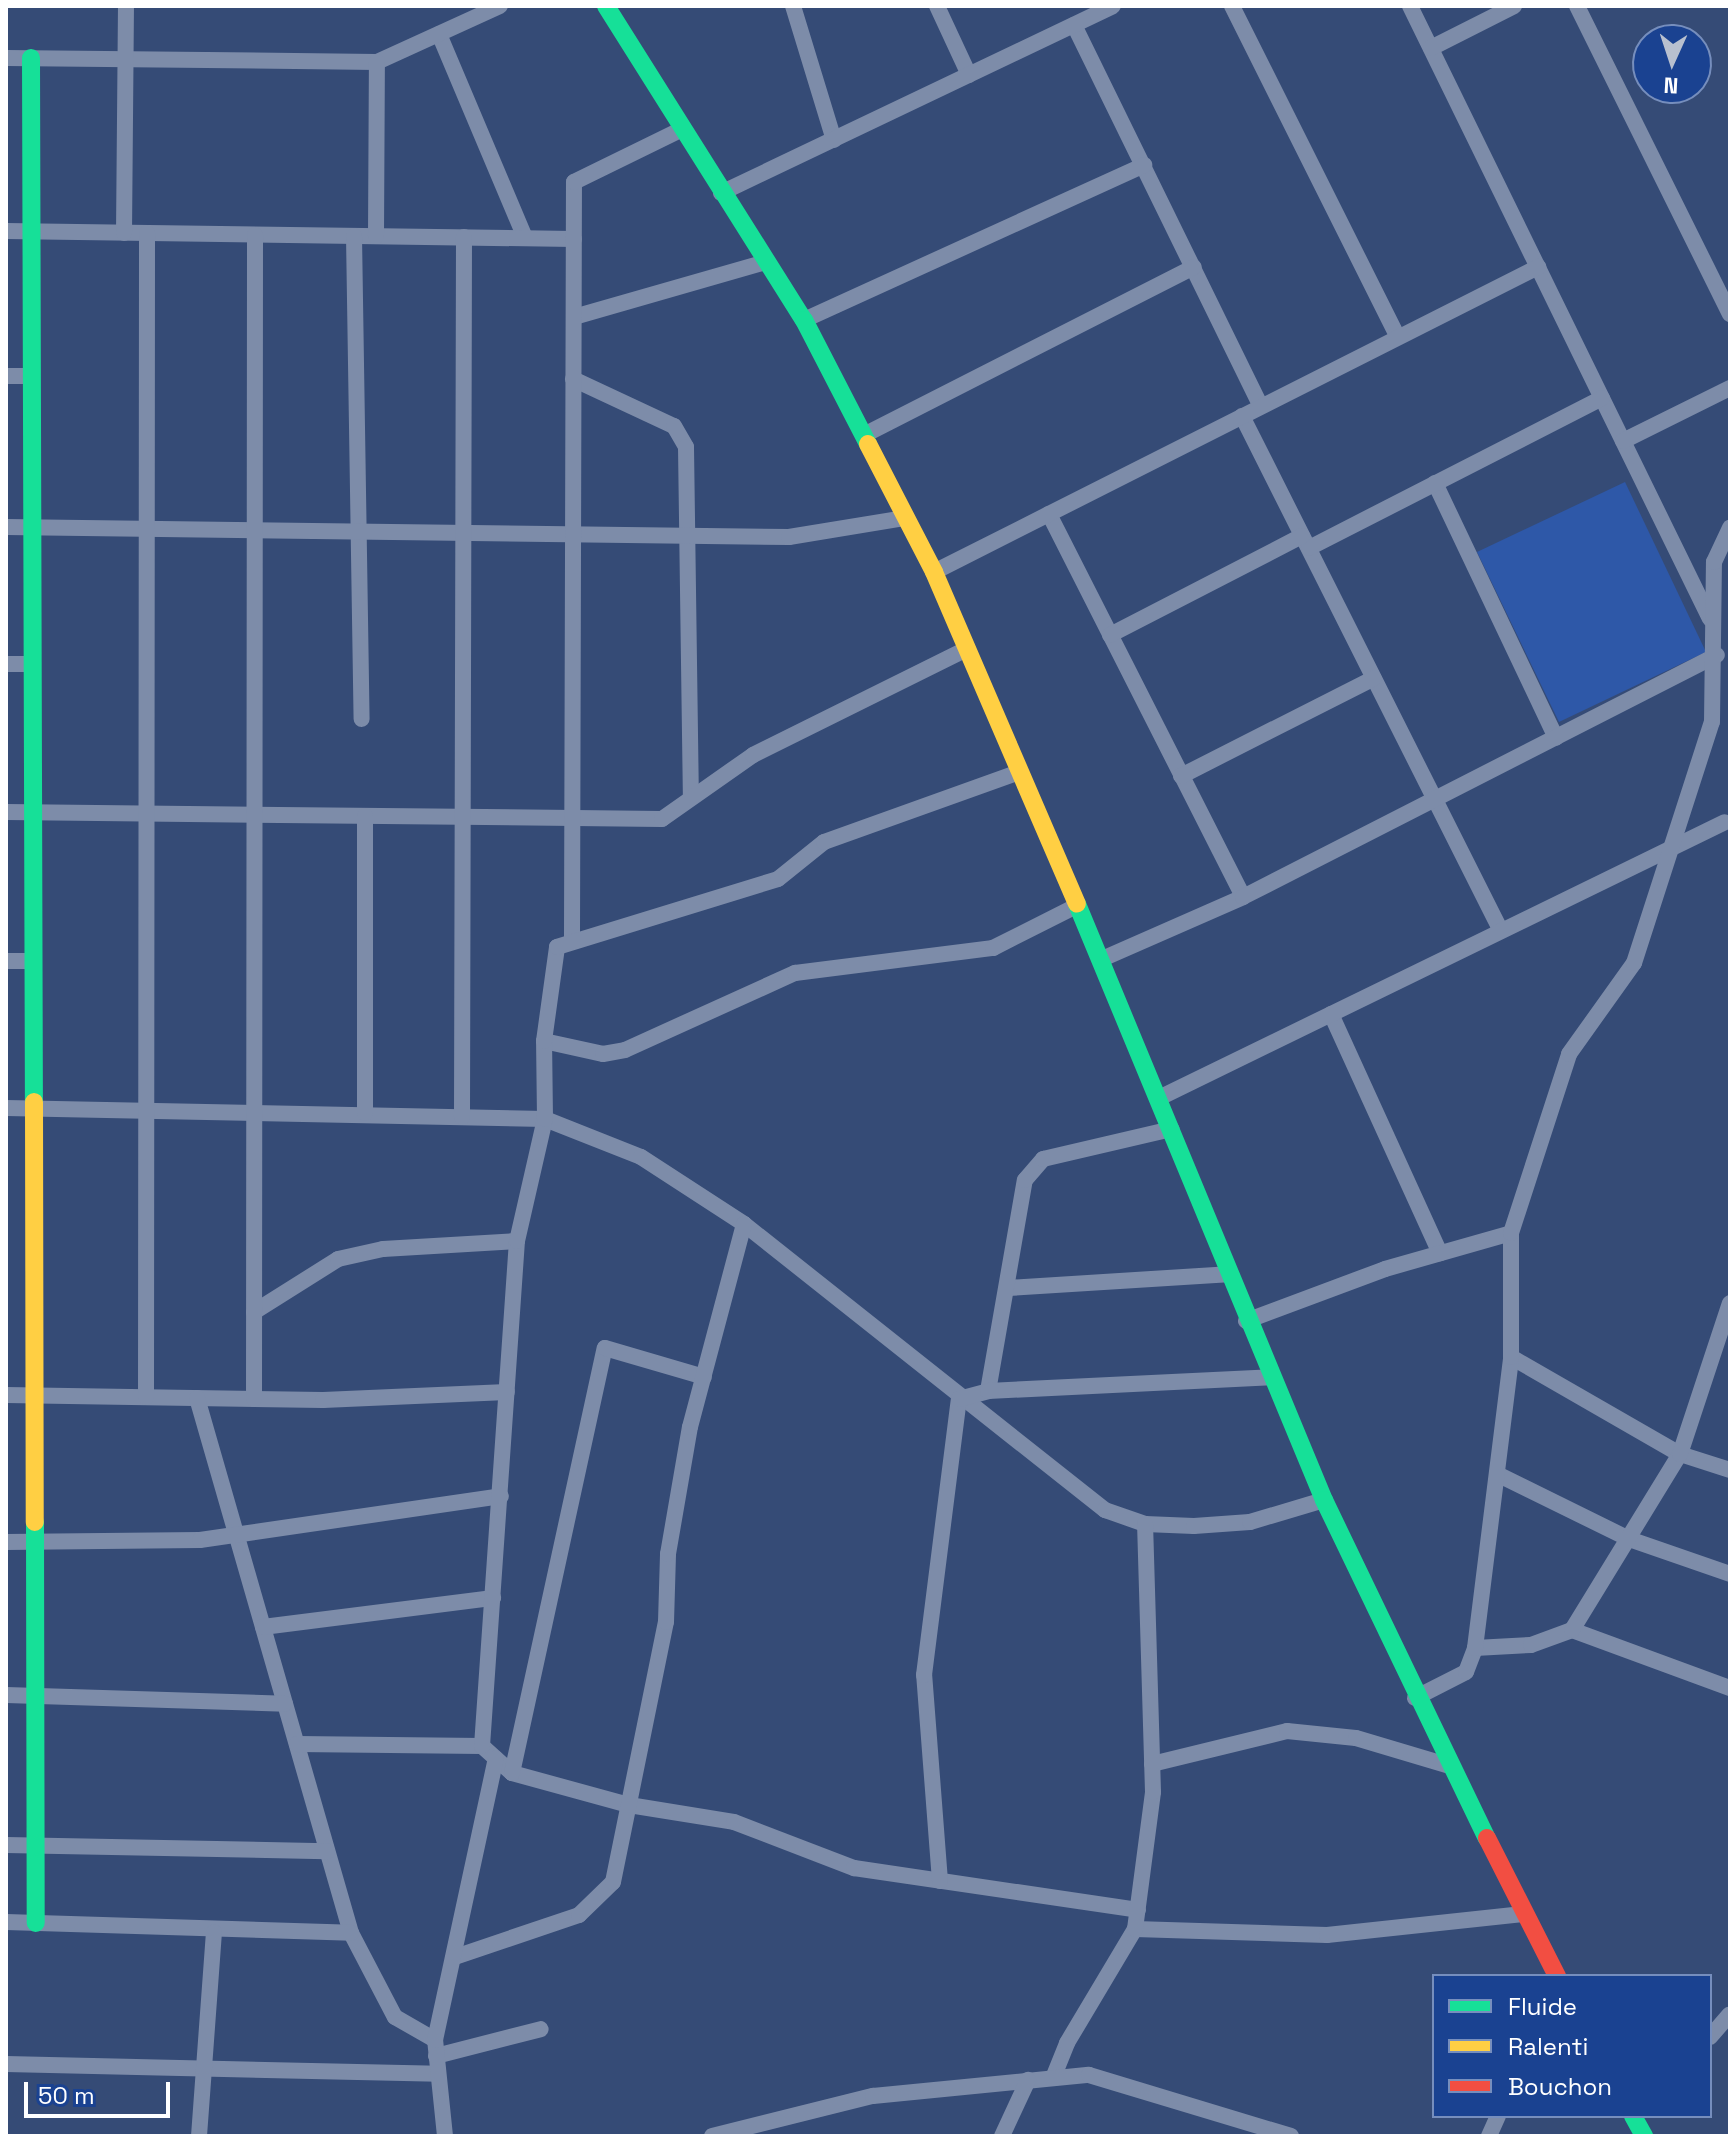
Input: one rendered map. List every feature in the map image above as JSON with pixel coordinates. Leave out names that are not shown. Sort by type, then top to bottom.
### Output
[{"type":"main road","points":[[606,6],[721,193],[804,320],[934,572],[1161,1097],[1246,1321],[1324,1500],[1415,1698],[1556,1974]]},
{"type":"main road","points":[[31,58],[36,1923]]},
{"type":"street","points":[[124,233],[126,6]]},
{"type":"street","points":[[6,58],[377,62],[500,6]]},
{"type":"street","points":[[793,6],[834,140]]},
{"type":"street","points":[[937,6],[969,75]]},
{"type":"street","points":[[721,193],[1113,6]]},
{"type":"street","points":[[1232,6],[1398,337]]},
{"type":"street","points":[[1410,6],[1713,624]]},
{"type":"street","points":[[1431,48],[1514,6]]},
{"type":"street","points":[[1577,6],[1730,314]]},
{"type":"street","points":[[1074,25],[1261,406]]},
{"type":"street","points":[[439,34],[525,238]]},
{"type":"street","points":[[376,236],[377,62]]},
{"type":"street","points":[[572,937],[574,182],[682,129]]},
{"type":"street","points":[[804,320],[1144,165]]},
{"type":"street","points":[[6,231],[574,239]]},
{"type":"street","points":[[146,1397],[147,233]]},
{"type":"street","points":[[254,1399],[255,235]]},
{"type":"street","points":[[354,236],[362,719]]},
{"type":"street","points":[[462,1117],[464,237]]},
{"type":"street","points":[[574,317],[766,262]]},
{"type":"street","points":[[864,435],[1194,267]]},
{"type":"street","points":[[934,572],[1538,267]]},
{"type":"street","points":[[6,376],[32,376]]},
{"type":"street","points":[[573,379],[674,426],[686,447],[684,535],[691,798]]},
{"type":"street","points":[[1623,441],[1730,388]]},
{"type":"street","points":[[1110,635],[1435,483],[1602,398]]},
{"type":"street","points":[[1242,416],[1501,931]]},
{"type":"street","points":[[1435,483],[1556,738]]},
{"type":"street","points":[[1049,514],[1243,897]]},
{"type":"street","points":[[6,527],[789,537],[905,518]]},
{"type":"street","points":[[1415,1698],[1466,1672],[1475,1648],[1511,1357],[1511,1233],[1569,1054],[1634,963],[1712,722],[1717,655],[1713,624],[1714,562],[1730,527]]},
{"type":"street","points":[[6,812],[662,819],[792,734],[967,649]]},
{"type":"street","points":[[1102,959],[1243,897],[1717,655]]},
{"type":"street","points":[[6,664],[33,664]]},
{"type":"street","points":[[1181,776],[1374,678]]},
{"type":"street","points":[[482,1746],[517,1241],[545,1119],[544,1041],[557,947],[572,937],[778,879],[824,842],[1020,772]]},
{"type":"street","points":[[365,816],[365,1113]]},
{"type":"street","points":[[1161,1097],[1725,822]]},
{"type":"street","points":[[544,1041],[603,1054],[625,1050],[795,973],[993,948],[1076,906]]},
{"type":"street","points":[[6,961],[34,961]]},
{"type":"street","points":[[1331,1014],[1440,1253]]},
{"type":"street","points":[[6,1108],[545,1119],[641,1157],[744,1224],[959,1399],[1105,1510],[1145,1524],[1250,1522],[1324,1500]]},
{"type":"street","points":[[988,1391],[1025,1180],[1043,1159],[1172,1129]]},
{"type":"street","points":[[455,1957],[579,1915],[613,1882],[666,1622],[668,1554],[704,1377],[744,1224]]},
{"type":"street","points":[[1246,1321],[1440,1253],[1511,1233]]},
{"type":"street","points":[[254,1312],[338,1259],[383,1249],[517,1241]]},
{"type":"street","points":[[1008,1288],[1228,1274]]},
{"type":"street","points":[[1475,1648],[1531,1645],[1572,1630],[1680,1454],[1730,1303]]},
{"type":"street","points":[[512,1773],[605,1348],[704,1377]]},
{"type":"street","points":[[1511,1357],[1680,1454],[1730,1470]]},
{"type":"street","points":[[959,1399],[988,1391],[1271,1377]]},
{"type":"street","points":[[6,1395],[254,1399],[507,1392]]},
{"type":"street","points":[[197,1398],[351,1933],[395,2017],[436,2048],[541,2029]]},
{"type":"street","points":[[940,1881],[924,1675],[959,1399]]},
{"type":"street","points":[[1497,1474],[1629,1539],[1730,1574]]},
{"type":"street","points":[[6,1542],[237,1536],[501,1496]]},
{"type":"street","points":[[1053,2078],[1135,1929],[1152,1764],[1145,1524]]},
{"type":"street","points":[[263,1627],[493,1598]]},
{"type":"street","points":[[1572,1630],[1730,1688]]},
{"type":"street","points":[[6,1695],[285,1704]]},
{"type":"street","points":[[1152,1764],[1287,1731],[1356,1738],[1450,1766]]},
{"type":"street","points":[[297,1744],[482,1746],[512,1773],[629,1805],[691,1811],[854,1868],[1138,1910]]},
{"type":"street","points":[[445,2136],[436,2048],[496,1759]]},
{"type":"street","points":[[6,1845],[327,1851]]},
{"type":"street","points":[[1135,1929],[1327,1935],[1523,1914]]},
{"type":"street","points":[[6,1922],[214,1933],[351,1933]]},
{"type":"street","points":[[199,2136],[214,1933]]},
{"type":"street","points":[[1712,2035],[1730,2014]]},
{"type":"street","points":[[6,2064],[202,2073],[438,2074]]},
{"type":"street","points":[[712,2136],[873,2096],[1089,2075],[1291,2136]]},
{"type":"street","points":[[1002,2136],[1028,2080]]},
{"type":"shaded area","points":[[1625,482],[1706,652],[1559,722],[1477,552]]},
{"type":"traffic: fast","points":[[606,6],[804,320],[868,444]]},
{"type":"traffic: fast","points":[[31,58],[34,1102]]},
{"type":"traffic: fast","points":[[1077,904],[1324,1500],[1487,1838]]},
{"type":"traffic: fast","points":[[35,1522],[36,1923]]},
{"type":"traffic: fast","points":[[1634,2118],[1644,2136]]},
{"type":"traffic: slow","points":[[868,444],[934,572],[1077,904]]},
{"type":"traffic: slow","points":[[34,1102],[35,1522]]},
{"type":"traffic: jam","points":[[1487,1838],[1556,1974]]}]
